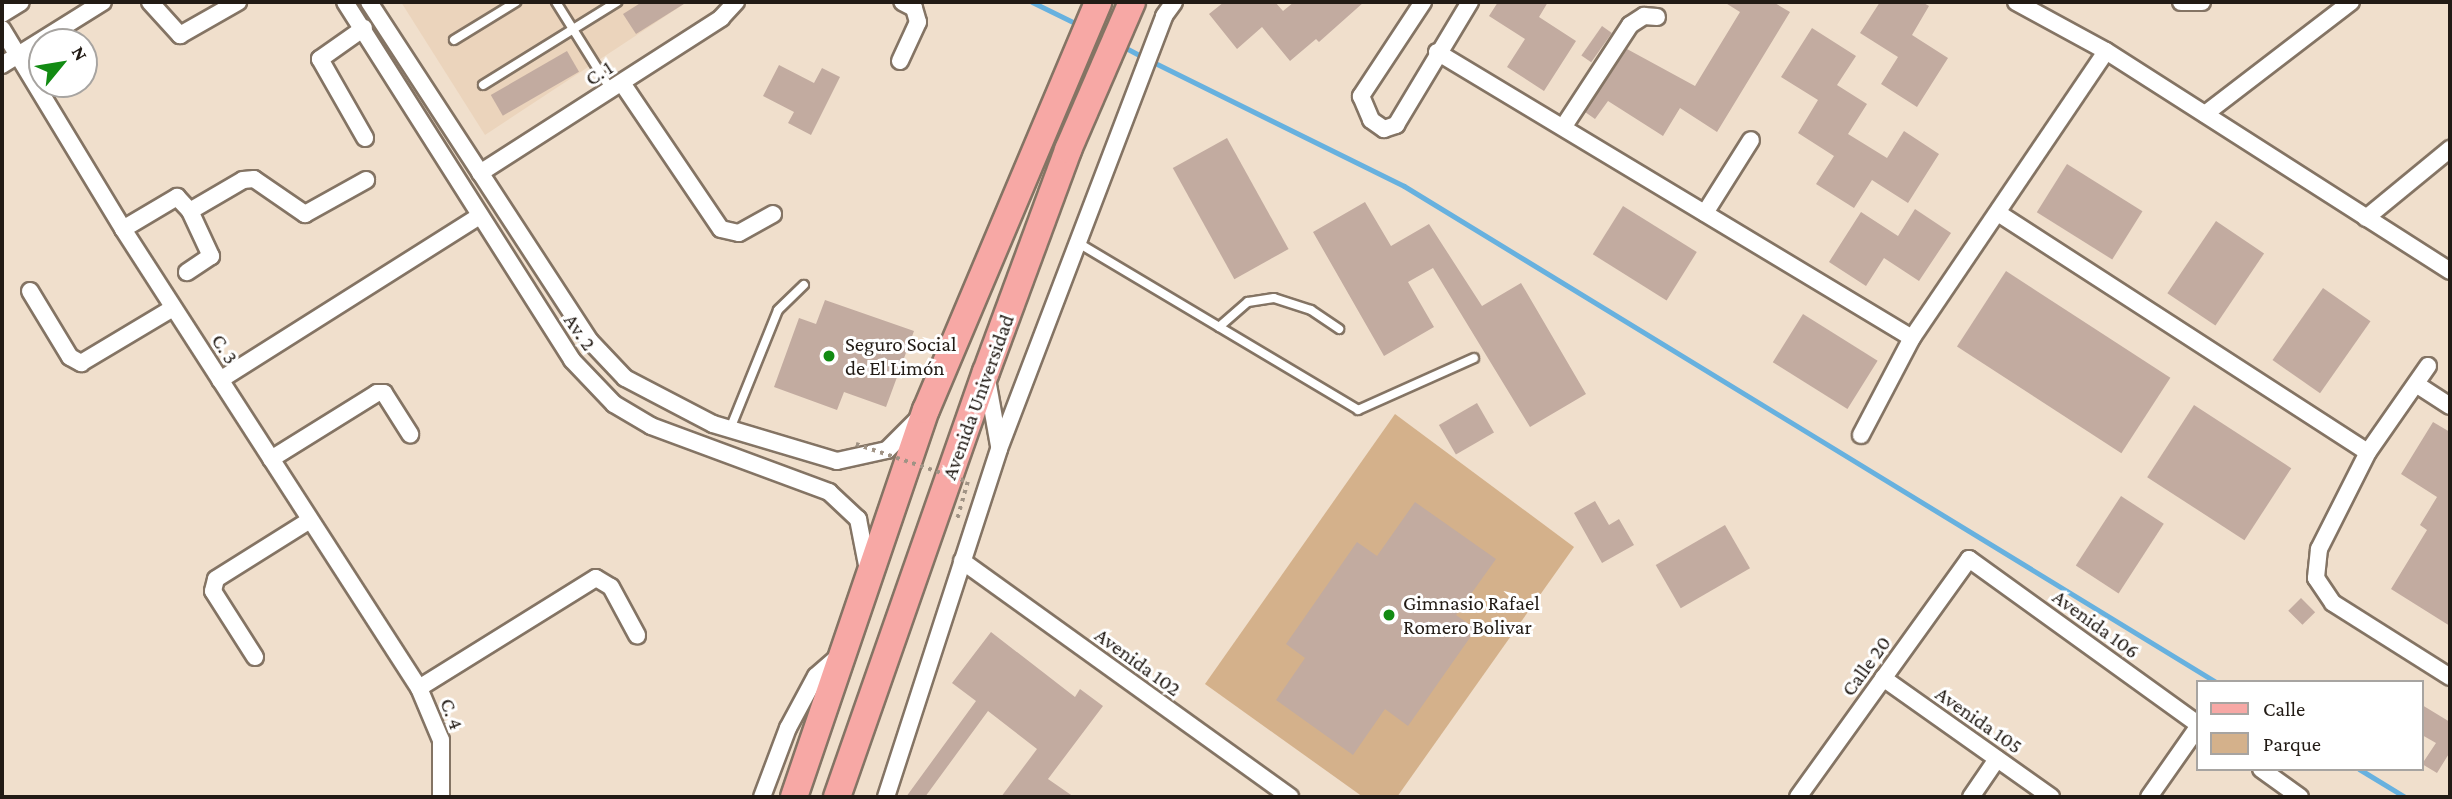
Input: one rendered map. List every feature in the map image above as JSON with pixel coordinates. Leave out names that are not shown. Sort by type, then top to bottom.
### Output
[{"type":"main road","name":"Avenida Universidad","points":[[794,797],[926,410],[1098,2]]},
{"type":"main road","name":"Avenida Universidad","points":[[837,797],[986,372],[1068,150],[1132,2]]},
{"type":"street","points":[[2,14],[21,2]]},
{"type":"street","points":[[2,65],[103,2]]},
{"type":"street","points":[[150,2],[180,35],[238,2]]},
{"type":"street","name":"Av. 2","points":[[345,2],[572,360],[614,404],[693,445],[829,492],[858,519],[869,572]]},
{"type":"street","name":"Av. 2","points":[[369,2],[590,341],[625,378],[682,411],[730,429],[837,461],[887,450],[926,410]]},
{"type":"street","name":"C. 1","points":[[480,173],[722,18],[736,2]]},
{"type":"street","points":[[900,61],[918,22],[914,8],[902,2]]},
{"type":"street","name":"Avenida Universidad","points":[[886,797],[999,449],[1080,244],[1164,16],[1174,2]]},
{"type":"street","points":[[1423,2],[1361,96],[1371,120],[1384,129],[1396,125],[1437,52],[1470,2]]},
{"type":"street","points":[[2016,2],[2106,51],[2450,271]]},
{"type":"street","points":[[2181,2],[2202,2]]},
{"type":"street","points":[[2205,114],[2351,2]]},
{"type":"street","points":[[1564,126],[1630,25],[1644,16],[1657,17]]},
{"type":"street","points":[[363,28],[320,59],[366,138]]},
{"type":"street","name":"C. 3","points":[[2,29],[123,229],[419,688]]},
{"type":"street","points":[[1861,435],[1912,338],[2106,51]]},
{"type":"street","points":[[1437,52],[1564,126],[1912,338]]},
{"type":"street","points":[[616,87],[721,229],[739,233],[773,214]]},
{"type":"street","points":[[1705,213],[1751,140]]},
{"type":"street","points":[[2366,218],[2450,149]]},
{"type":"street","points":[[190,211],[243,180],[254,179],[305,214],[366,180]]},
{"type":"street","points":[[123,229],[177,197],[190,211],[211,256],[187,272]]},
{"type":"street","points":[[1997,213],[2368,452]]},
{"type":"street","points":[[220,380],[479,216]]},
{"type":"street","points":[[30,291],[70,356],[81,363],[173,308]]},
{"type":"street","points":[[2428,366],[2368,452],[2319,549],[2316,578],[2333,603],[2450,677]]},
{"type":"street","points":[[986,372],[999,449]]},
{"type":"street","points":[[2416,384],[2450,406]]},
{"type":"street","points":[[271,459],[377,393],[384,393],[410,434]]},
{"type":"street","points":[[255,657],[213,591],[216,579],[310,520]]},
{"type":"street","name":"Calle 20","points":[[1798,797],[1969,559]]},
{"type":"street","name":"Avenida 106","points":[[1969,559],[2196,725]]},
{"type":"street","name":"Avenida 102","points":[[962,561],[1290,797]]},
{"type":"street","points":[[419,688],[596,578],[611,587],[637,635]]},
{"type":"street","points":[[762,797],[788,728],[816,676],[846,650]]},
{"type":"street","name":"Avenida 105","points":[[1883,678],[2051,797]]},
{"type":"street","name":"C. 4","points":[[419,688],[441,740],[441,797]]},
{"type":"street","points":[[2149,797],[2196,729]]},
{"type":"street","points":[[1971,797],[1997,759]]},
{"type":"street","points":[[2264,771],[2300,797]]},
{"type":"lane","points":[[454,40],[516,2]]},
{"type":"lane","points":[[556,2],[573,30],[616,87]]},
{"type":"lane","points":[[483,85],[617,2]]},
{"type":"lane","points":[[1080,244],[1357,410],[1474,358]]},
{"type":"lane","points":[[730,429],[778,310],[804,285]]},
{"type":"lane","points":[[1219,327],[1248,302],[1275,298],[1311,310],[1339,329]]},
{"type":"path","points":[[856,444],[968,482],[957,521]]},
{"type":"shaded area","points":[[401,2],[687,2],[485,135]]},
{"type":"green space","name":"Gimnasio Rafael Romero Bolivar","points":[[1395,414],[1574,547],[1397,797],[1363,797],[1205,684]]},
{"type":"building","points":[[642,2],[687,2],[636,34],[623,14]]},
{"type":"building","points":[[1224,2],[1275,2],[1283,11],[1294,2],[1364,2],[1319,42],[1316,39],[1290,61],[1262,27],[1237,49],[1209,14]]},
{"type":"building","points":[[1498,2],[1548,2],[1539,17],[1576,41],[1544,91],[1507,67],[1525,39],[1489,16]]},
{"type":"building","points":[[1724,2],[1773,2],[1790,12],[1717,132],[1680,108],[1663,136],[1608,101],[1595,119],[1585,112],[1627,49],[1695,86],[1740,12]]},
{"type":"building","points":[[1880,2],[1922,2],[1929,6],[1912,35],[1948,58],[1917,107],[1881,84],[1898,57],[1860,33]]},
{"type":"building","points":[[1602,26],[1612,33],[1591,62],[1581,55]]},
{"type":"building","points":[[1812,28],[1856,56],[1837,85],[1867,104],[1848,134],[1887,158],[1904,131],[1939,154],[1908,203],[1872,180],[1854,208],[1816,184],[1834,156],[1798,133],[1818,100],[1781,77]]},
{"type":"building","points":[[567,51],[579,72],[503,116],[491,95]]},
{"type":"building","points":[[779,65],[814,83],[822,68],[840,77],[811,135],[788,123],[794,112],[763,96]]},
{"type":"building","points":[[1227,138],[1289,249],[1234,279],[1173,168]]},
{"type":"building","points":[[2067,164],[2142,211],[2112,260],[2037,212]]},
{"type":"building","points":[[1365,202],[1391,246],[1429,224],[1482,306],[1521,283],[1586,394],[1530,427],[1433,268],[1408,282],[1434,327],[1384,356],[1313,232]]},
{"type":"building","points":[[1623,206],[1697,252],[1667,300],[1593,254]]},
{"type":"building","points":[[1915,209],[1951,233],[1919,281],[1884,258],[1866,286],[1829,262],[1861,212],[1898,236]]},
{"type":"building","points":[[2216,221],[2264,253],[2215,326],[2167,293]]},
{"type":"building","points":[[2006,271],[2170,378],[2121,453],[1957,346]]},
{"type":"building","points":[[2323,288],[2371,321],[2320,393],[2273,360]]},
{"type":"building","name":"Seguro Social de El Limón","points":[[825,300],[914,331],[886,407],[844,392],[837,410],[774,387],[799,318],[816,324]]},
{"type":"building","points":[[1803,314],[1878,361],[1847,409],[1773,362]]},
{"type":"building","points":[[1477,403],[1494,432],[1456,454],[1439,425]]},
{"type":"building","points":[[2194,405],[2291,468],[2244,540],[2147,477]]},
{"type":"building","points":[[2433,422],[2450,432],[2450,626],[2391,589],[2427,530],[2420,525],[2437,497],[2401,474]]},
{"type":"building","points":[[2121,496],[2164,524],[2119,593],[2076,566]]},
{"type":"building","points":[[1595,501],[1609,525],[1619,519],[1634,545],[1602,563],[1574,513]]},
{"type":"building","points":[[1415,502],[1496,559],[1456,615],[1476,629],[1408,726],[1385,709],[1353,755],[1276,700],[1305,658],[1286,644],[1357,542],[1377,556]]},
{"type":"building","points":[[1725,525],[1750,568],[1681,608],[1656,565]]},
{"type":"building","points":[[2301,598],[2315,612],[2302,625],[2288,611]]},
{"type":"building","points":[[991,632],[1075,697],[1080,689],[1103,706],[1048,779],[1074,797],[1001,797],[1037,749],[988,711],[925,797],[906,797],[976,701],[952,683]]},
{"type":"building","points":[[2424,706],[2450,722],[2450,752],[2437,773],[2424,765],[2436,743],[2424,736]]},
{"type":"waterway","points":[[1032,2],[1077,24]]},
{"type":"waterway","points":[[1124,47],[1139,55]]},
{"type":"waterway","points":[[1157,64],[1404,186],[2213,680]]},
{"type":"waterway","points":[[2362,771],[2405,797]]},
{"type":"place","name":"Seguro Social de El Limón","points":[[829,356]]},
{"type":"place","name":"Gimnasio Rafael Romero Bolivar","points":[[1389,615]]}]
